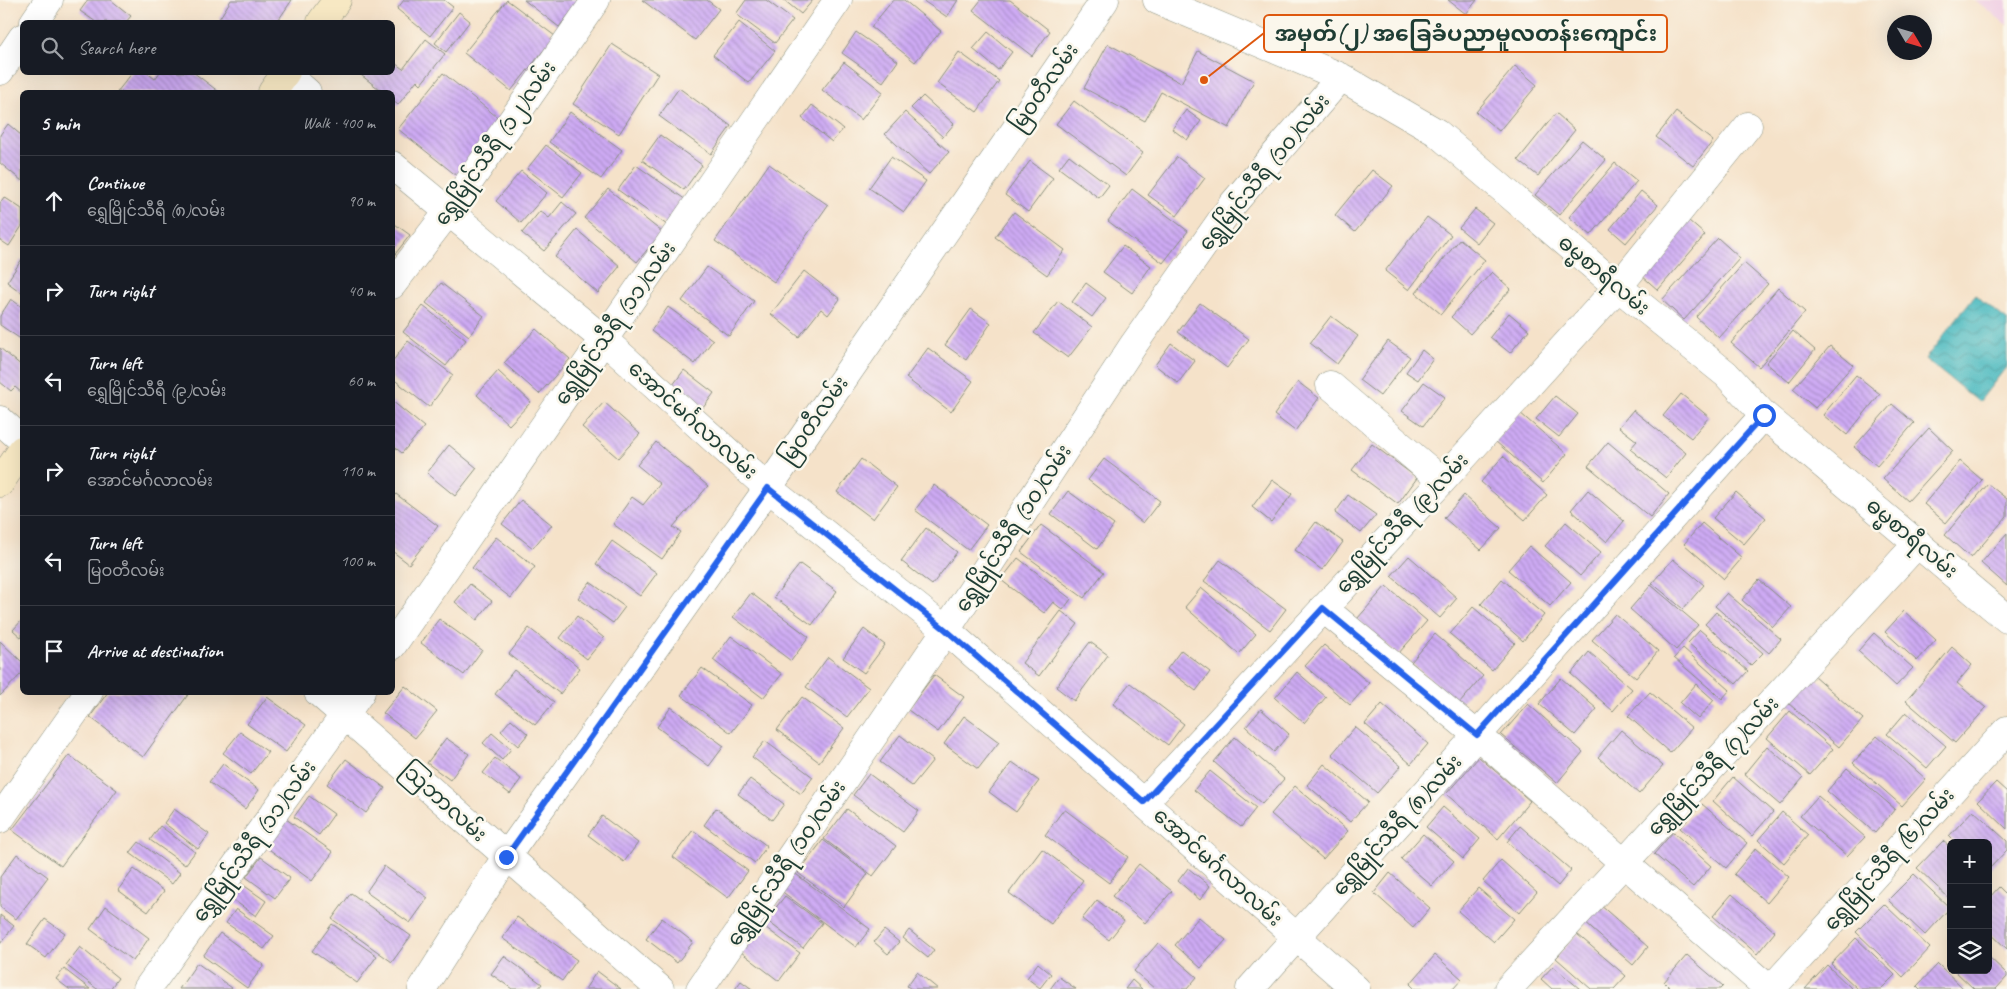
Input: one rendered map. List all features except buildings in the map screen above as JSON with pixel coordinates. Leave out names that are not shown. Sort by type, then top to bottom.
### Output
[{"type":"street","points":[[35,20],[49,0]]},
{"type":"street","points":[[322,20],[337,0]]},
{"type":"street","name":"ရွှေမြိုင်သီရီ (၁၂)လမ်း","points":[[395,281],[448,212],[596,0]]},
{"type":"street","name":"ရွှေမြိုင်သီရီ (၁၁)လမ်း","points":[[395,642],[838,0]]},
{"type":"street","name":"မြဝတီလမ်း","points":[[422,989],[506,857],[768,488],[1104,0]]},
{"type":"street","name":"ဓမ္မစာရီလမ်း","points":[[1157,0],[1342,77],[1436,132],[1618,287],[1726,374],[1764,415],[2007,619]]},
{"type":"street","points":[[0,71],[20,41]]},
{"type":"street","name":"ရွှေမြိုင်သီရီ (၁၀)လမ်း","points":[[700,989],[946,630],[1134,344],[1232,205],[1342,77]]},
{"type":"street","points":[[281,80],[304,90]]},
{"type":"street","name":"ရွှေမြိုင်သီရီ (၉)လမ်း","points":[[1144,802],[1442,482],[1618,287],[1748,126]]},
{"type":"street","name":"အောင်မင်္ဂလာလမ်း","points":[[395,168],[603,339],[768,488],[946,630],[1356,989]]},
{"type":"street","points":[[1330,385],[1442,482]]},
{"type":"street","name":"ရွှေမြိုင်သီရီ (၈)လမ်း","points":[[1250,989],[1764,415]]},
{"type":"street","points":[[0,420],[20,438]]},
{"type":"street","points":[[0,482],[20,453]]},
{"type":"street","name":"ရွှေမြိုင်သီရီ (၇)လမ်း","points":[[1508,989],[1918,543]]},
{"type":"street","points":[[1323,608],[1477,735],[1770,989]]},
{"type":"street","points":[[0,819],[8,790],[87,695]]},
{"type":"street","name":"သြဘာလမ်း","points":[[322,695],[660,989]]},
{"type":"street","name":"ရွှေမြိုင်သီရီ (၁၁)လမ်း","points":[[147,989],[359,695]]},
{"type":"street","name":"ရွှေမြိုင်သီရီ (၆)လမ်း","points":[[1770,989],[2007,730]]},
{"type":"shaded area","points":[[1975,0],[2007,0],[2007,25]]},
{"type":"water","points":[[1975,295],[2007,320],[2007,366],[1979,402],[1925,359]]},
{"type":"place","name":"အမှတ်(၂) အခြေခံပညာမူလတန်းကျောင်း","points":[[1204,80]]},
{"type":"route","points":[[506,857],[768,488],[946,630],[1144,802],[1323,608],[1477,735],[1764,415]]}]
